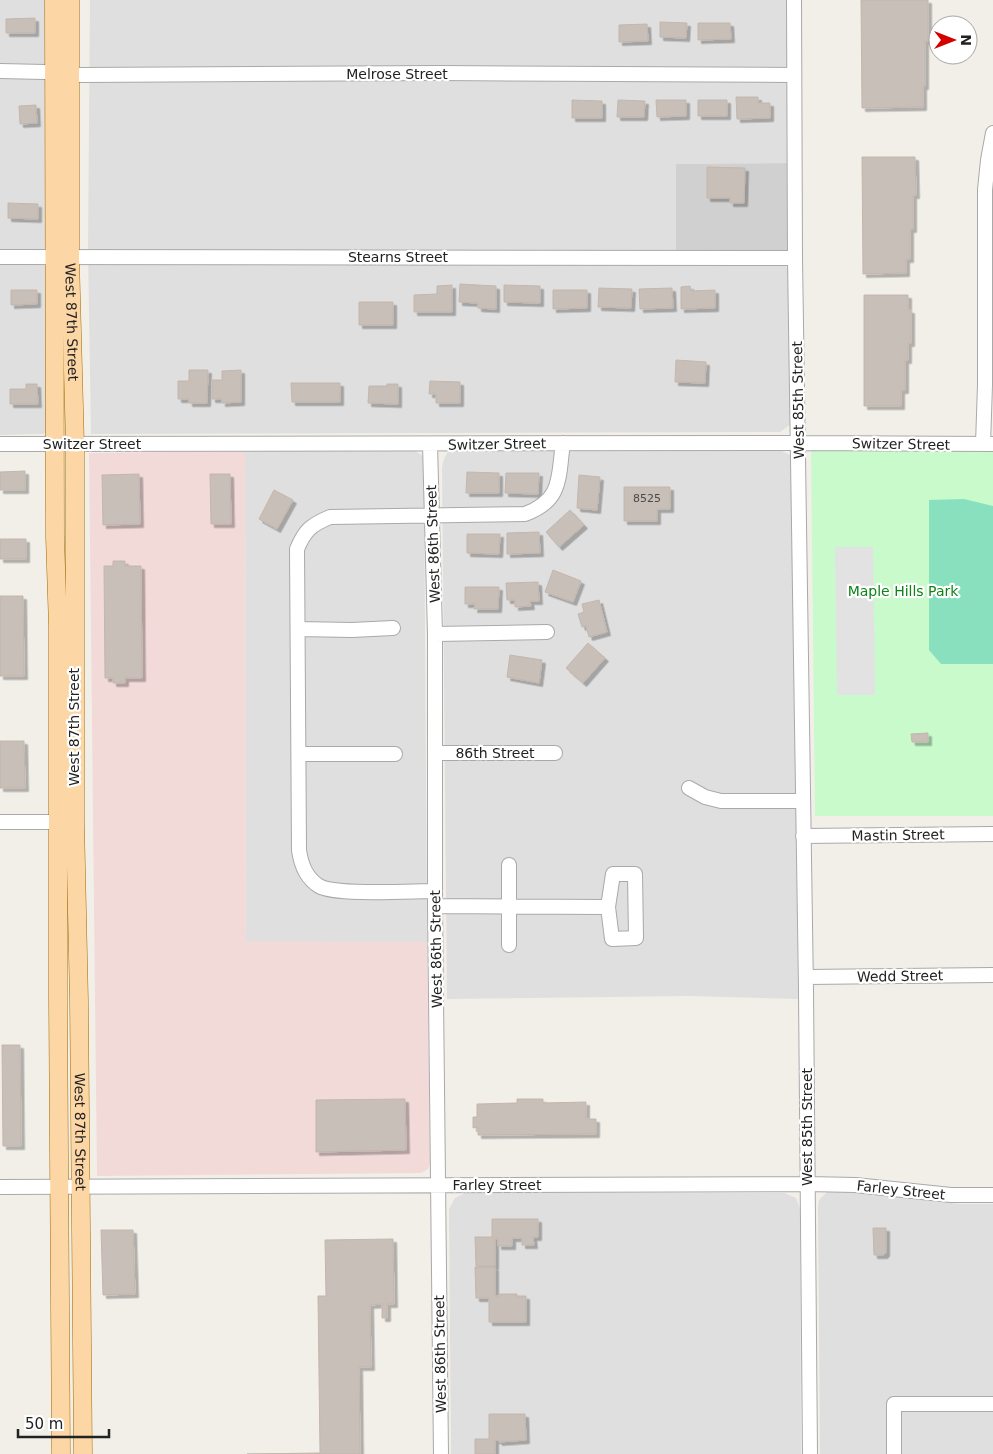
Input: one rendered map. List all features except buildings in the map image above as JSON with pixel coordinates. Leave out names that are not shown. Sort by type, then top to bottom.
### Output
[{"type":"main road","name":"West 87th Street","points":[[54,0],[62,73],[63,257],[54,444],[54,537],[67,822],[79,1001],[83,1454]]},
{"type":"main road","name":"West 87th Street","points":[[62,73],[70,0]]},
{"type":"main road","name":"West 87th Street","points":[[62,1454],[58,1011],[67,822],[75,444],[63,257]]},
{"type":"street","name":"West 85th Street","points":[[794,0],[810,1454]]},
{"type":"street","name":"Melrose Street","points":[[0,72],[794,76]]},
{"type":"street","points":[[988,444],[985,385],[985,190],[993,133]]},
{"type":"street","name":"Stearns Street","points":[[0,257],[796,258]]},
{"type":"street","points":[[435,890],[337,891],[320,886],[308,876],[301,864],[299,850],[297,549],[303,534],[314,524],[330,517],[525,514],[538,509],[549,500],[556,489],[560,478],[563,443]]},
{"type":"street","name":"Switzer Street","points":[[0,444],[988,444]]},
{"type":"street","name":"West 86th Street","points":[[430,444],[435,634],[435,906],[441,1454]]},
{"type":"street","points":[[298,629],[352,630],[393,628]]},
{"type":"street","points":[[435,634],[548,632]]},
{"type":"street","name":"86th Street","points":[[436,753],[555,753]]},
{"type":"street","points":[[299,754],[395,754]]},
{"type":"street","points":[[689,788],[705,797],[721,801],[803,801]]},
{"type":"street","points":[[0,822],[67,822]]},
{"type":"street","name":"Mastin Street","points":[[803,836],[993,834]]},
{"type":"street","points":[[509,865],[509,945]]},
{"type":"street","points":[[613,874],[635,874],[636,938],[612,939],[608,907],[613,874]]},
{"type":"street","points":[[435,906],[608,907]]},
{"type":"street","name":"Wedd Street","points":[[806,977],[993,975]]},
{"type":"street","name":"Farley Street","points":[[0,1187],[808,1184],[863,1185],[951,1195],[993,1195]]},
{"type":"street","points":[[894,1454],[894,1404],[993,1404]]},
{"type":"shaded area","points":[[0,0],[49,0],[47,430],[44,434],[0,435]]},
{"type":"shaded area","points":[[90,0],[790,0],[791,163],[676,164],[676,265],[781,264],[786,266],[789,271],[791,424],[780,432],[91,434],[88,250]]},
{"type":"shaded area","points":[[791,163],[790,249],[787,251],[676,252],[676,164]]},
{"type":"shaded area","points":[[245,451],[415,451],[423,456],[427,942],[246,942]]},
{"type":"shaded area","points":[[245,451],[246,941],[427,942],[430,1163],[428,1169],[421,1173],[97,1176],[89,453]]},
{"type":"shaded area","points":[[450,451],[782,451],[792,456],[798,999],[688,996],[447,999],[442,467],[447,453]]},
{"type":"shaded area","points":[[835,547],[873,547],[875,695],[837,695]]},
{"type":"shaded area","points":[[828,1191],[885,1195],[960,1204],[993,1204],[993,1454],[820,1454],[818,1207],[819,1200]]},
{"type":"shaded area","points":[[465,1193],[784,1193],[796,1198],[800,1209],[801,1454],[451,1454],[449,1209],[455,1198]]},
{"type":"green space","name":"Maple Hills Park","points":[[993,450],[993,816],[815,816],[811,451]]},
{"type":"green space","points":[[964,499],[993,506],[993,664],[941,664],[929,650],[929,500]]}]
